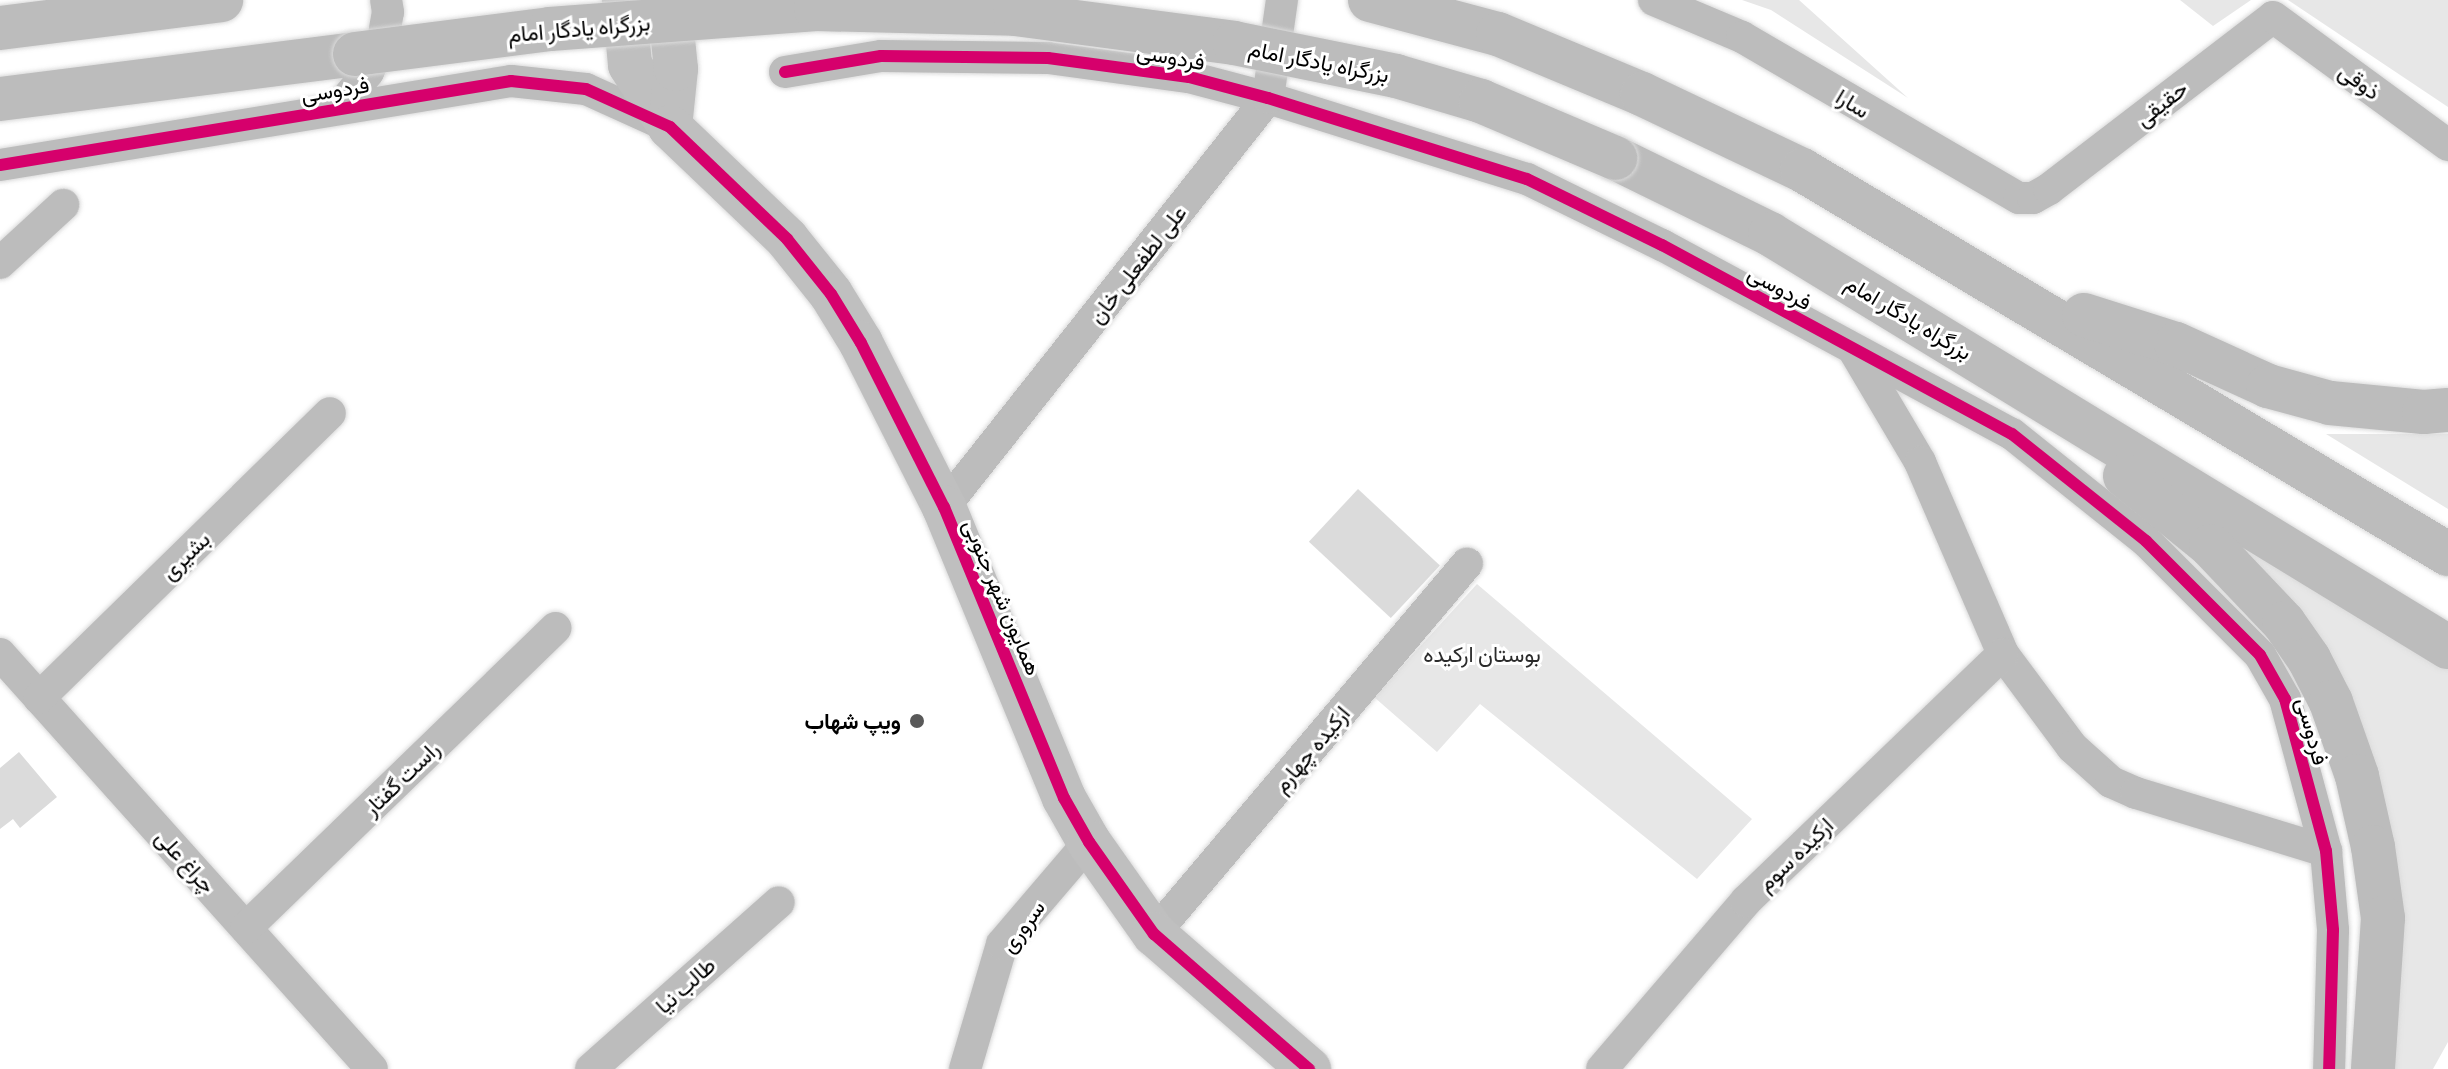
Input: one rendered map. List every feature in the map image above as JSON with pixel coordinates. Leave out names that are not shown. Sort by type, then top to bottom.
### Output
[{"type":"highway","points":[[0,28],[221,0]]},
{"type":"highway","points":[[1370,0],[1498,34],[1642,94],[1802,170],[2013,292],[2448,554]]},
{"type":"highway","name":"بزرگراه یادگار امام","points":[[0,99],[550,29],[816,9],[1015,14],[1234,43],[1396,76],[1481,101],[1615,158],[1770,234],[1987,363],[2448,647]]},
{"type":"highway","points":[[2013,292],[2176,344],[2225,370],[2281,390],[2330,403],[2424,412],[2448,410]]},
{"type":"highway","points":[[1987,363],[2211,546],[2284,623],[2309,659],[2344,735],[2373,847],[2383,918],[2373,1069]]},
{"type":"street","points":[[340,107],[368,72],[383,40],[388,12],[386,0]]},
{"type":"street","name":"همایون‌ شهر جنوبی","points":[[624,0],[630,65],[670,127],[787,239],[831,294],[880,379],[944,507],[1064,798],[1089,842],[1154,934],[1309,1069]]},
{"type":"street","points":[[669,0],[676,69],[670,127]]},
{"type":"street","points":[[1268,98],[1282,0]]},
{"type":"street","name":"سارا","points":[[1654,0],[1742,37],[1999,190],[2019,198],[2033,198],[2049,189]]},
{"type":"street","name":"حقیقی","points":[[2049,189],[2273,17]]},
{"type":"street","name":"ذوقی","points":[[2273,17],[2448,145]]},
{"type":"street","name":"فردوسی","points":[[785,72],[881,56],[1048,58],[1189,77],[1268,98],[1527,179],[1662,245],[1855,352],[2012,434],[2146,541],[2260,655],[2285,699],[2326,851],[2333,930],[2329,1069]]},
{"type":"street","name":"فردوسی","points":[[0,165],[511,81],[586,89],[670,127]]},
{"type":"street","name":"علی لطفعلی خان","points":[[944,507],[1268,98]]},
{"type":"street","points":[[0,263],[63,205]]},
{"type":"street","points":[[1855,352],[1920,462],[2003,654],[2072,747],[2111,782],[2326,851]]},
{"type":"street","name":"بشیری","points":[[39,698],[330,413]]},
{"type":"street","name":"ارکیده چهارم","points":[[1154,934],[1467,563]]},
{"type":"street","name":"راست گفتار","points":[[246,928],[556,628]]},
{"type":"street","name":"چراغ‌ علی","points":[[0,654],[372,1069]]},
{"type":"street","name":"ارکیده سوم","points":[[1602,1069],[1746,901],[2003,654]]},
{"type":"street","name":"سروری","points":[[965,1069],[1002,944],[1089,842]]},
{"type":"street","name":"طالب‌ نیا","points":[[591,1069],[779,902]]},
{"type":"green space","points":[[1742,0],[1799,0],[1908,98],[1771,10]]},
{"type":"green space","points":[[2180,0],[2251,0],[2213,26]]},
{"type":"green space","points":[[2288,0],[2448,0],[2448,107]]},
{"type":"green space","points":[[2326,434],[2448,434],[2448,509]]},
{"type":"green space","points":[[2200,517],[2448,669],[2448,1042],[2433,1069],[2383,1069],[2387,814]]},
{"type":"green space","name":"بوستان ارکیده","points":[[1477,584],[1752,819],[1697,879],[1480,704],[1437,752],[1374,697]]},
{"type":"building","points":[[1358,489],[1440,565],[1391,618],[1309,542]]},
{"type":"building","points":[[19,752],[57,797],[20,828],[13,819],[0,829],[0,768]]},
{"type":"cycle path","points":[[785,72],[881,56],[1048,58],[1189,77],[1268,98],[1527,179],[1662,245],[2012,434],[2146,541],[2260,655],[2285,699],[2326,851],[2333,930],[2329,1069]]},
{"type":"cycle path","points":[[0,165],[511,81],[586,89],[670,127],[787,239],[831,294],[861,343],[944,507],[1064,798],[1089,842],[1154,934],[1309,1069]]},
{"type":"place","name":"ویپ شهاب","points":[[917,721]]}]
